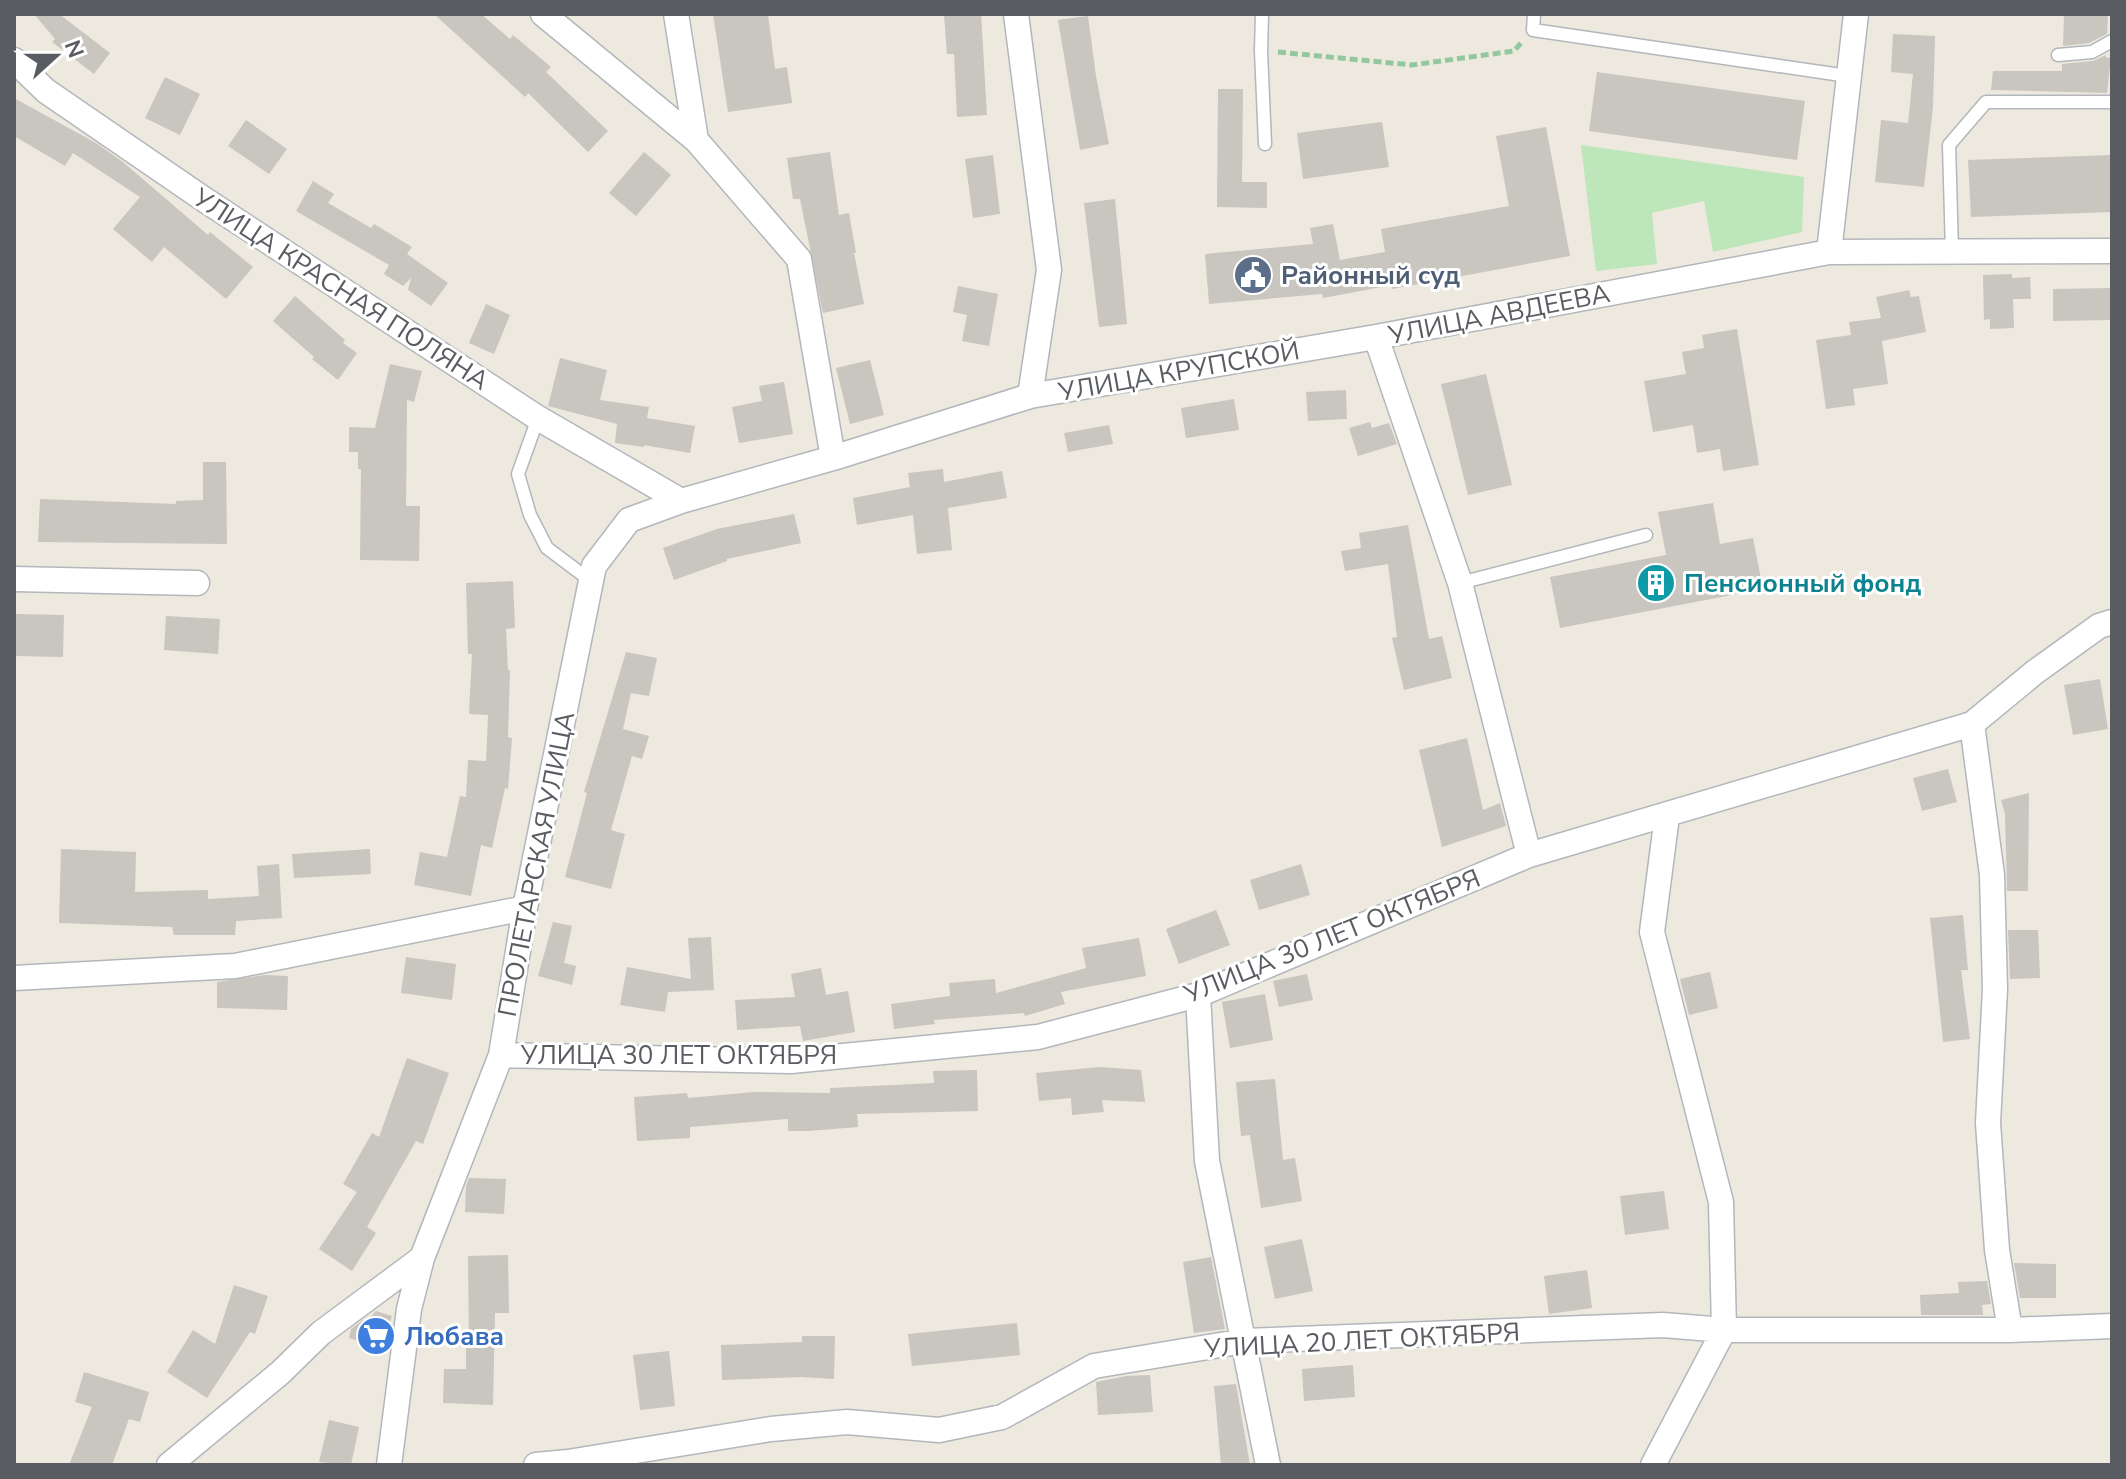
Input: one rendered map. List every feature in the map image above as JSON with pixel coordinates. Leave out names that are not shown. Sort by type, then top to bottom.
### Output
[{"type":"street","points":[[543,14],[696,140],[799,259],[833,458],[1030,396]]},
{"type":"street","points":[[676,14],[696,140]]},
{"type":"street","name":"УЛИЦА КРУПСКОЙ","points":[[1016,14],[1049,270],[1030,396],[1376,337]]},
{"type":"street","points":[[1829,252],[1856,14]]},
{"type":"street","name":"УЛИЦА КРАСНАЯ ПОЛЯНА","points":[[14,60],[46,91],[205,200],[538,418],[681,501]]},
{"type":"street","name":"УЛИЦА АВДЕЕВА","points":[[1529,855],[1460,583],[1376,337],[1829,252],[2112,251]]},
{"type":"street","name":"ПРОЛЕТАРСКАЯ УЛИЦА","points":[[389,1465],[409,1309],[422,1258],[501,1055],[525,908],[594,566],[629,520],[681,501],[833,458]]},
{"type":"street","points":[[14,579],[197,583]]},
{"type":"street","name":"УЛИЦА 30 ЛЕТ ОКТЯБРЯ","points":[[501,1055],[791,1061],[1038,1037],[1198,995],[1529,855],[1972,724],[2035,672],[2099,626],[2112,622]]},
{"type":"street","points":[[1972,724],[1992,875],[1995,989],[1988,1123],[1997,1250],[2010,1330]]},
{"type":"street","points":[[1653,1465],[1724,1330],[1721,1202],[1652,932],[1667,816]]},
{"type":"street","points":[[14,978],[235,966],[525,908]]},
{"type":"street","points":[[1198,995],[1207,1161],[1268,1465]]},
{"type":"street","points":[[169,1465],[280,1373],[321,1333],[422,1258]]},
{"type":"street","name":"УЛИЦА 20 ЛЕТ ОКТЯБРЯ","points":[[536,1465],[771,1429],[847,1422],[939,1430],[1002,1417],[1094,1366],[1244,1341],[1663,1325],[1724,1330],[2010,1330],[2112,1326]]},
{"type":"lane","points":[[1262,14],[1265,144]]},
{"type":"lane","points":[[1534,14],[1533,30],[1848,76]]},
{"type":"lane","points":[[2058,55],[2092,52],[2112,41]]},
{"type":"lane","points":[[1952,252],[1949,145],[1986,102],[2112,102]]},
{"type":"lane","points":[[538,418],[518,474],[530,515],[547,548],[591,581]]},
{"type":"lane","points":[[1460,583],[1646,535]]},
{"type":"path","points":[[1261,51],[1412,65],[1514,51],[1533,30]]},
{"type":"green space","points":[[1581,145],[1804,177],[1802,232],[1713,252],[1704,201],[1652,213],[1657,264],[1596,271]]},
{"type":"building","points":[[34,14],[59,14],[110,53],[94,74],[52,42],[55,39]]},
{"type":"building","points":[[434,14],[481,14],[510,39],[513,35],[551,67],[546,72],[608,131],[588,152],[528,93],[525,97]]},
{"type":"building","points":[[713,14],[768,14],[775,69],[787,67],[792,103],[728,112]]},
{"type":"building","points":[[944,14],[981,14],[987,115],[957,117],[954,54],[947,54]]},
{"type":"building","points":[[2064,14],[2108,14],[2107,34],[2089,43],[2063,46]]},
{"type":"building","points":[[1088,16],[1109,144],[1080,150],[1058,20]]},
{"type":"building","points":[[1893,34],[1935,36],[1933,107],[1924,187],[1875,182],[1881,120],[1908,123],[1913,74],[1891,72]]},
{"type":"building","points":[[2106,55],[2106,58],[2111,57],[2107,93],[1991,90],[1993,71],[2062,71],[2062,64],[2093,61]]},
{"type":"building","points":[[1597,72],[1805,101],[1797,160],[1589,131]]},
{"type":"building","points":[[165,77],[200,94],[180,135],[145,118]]},
{"type":"building","points":[[1218,89],[1243,89],[1242,182],[1267,182],[1267,208],[1217,207]]},
{"type":"building","points":[[14,98],[96,143],[123,162],[208,235],[210,232],[253,267],[226,299],[164,247],[152,262],[113,229],[140,197],[73,153],[65,166],[14,136]]},
{"type":"building","points":[[246,120],[287,149],[269,174],[228,146]]},
{"type":"building","points":[[1382,122],[1389,167],[1303,179],[1297,133]]},
{"type":"building","points":[[1546,127],[1570,256],[1392,289],[1392,285],[1323,298],[1322,294],[1209,304],[1205,254],[1313,244],[1310,228],[1333,224],[1340,260],[1385,252],[1381,229],[1509,206],[1496,136]]},
{"type":"building","points":[[644,152],[671,175],[636,216],[609,193]]},
{"type":"building","points":[[830,152],[839,215],[849,213],[864,304],[823,313],[800,199],[793,199],[787,158]]},
{"type":"building","points":[[993,155],[1000,214],[973,218],[965,159]]},
{"type":"building","points":[[2112,155],[2112,212],[1971,217],[1968,160]]},
{"type":"building","points":[[313,181],[334,194],[328,203],[371,228],[374,224],[412,247],[407,254],[448,283],[431,306],[408,290],[411,278],[403,286],[384,274],[389,265],[296,211]]},
{"type":"building","points":[[1115,199],[1127,324],[1099,327],[1084,203]]},
{"type":"building","points":[[2012,274],[2012,278],[2030,277],[2031,299],[2013,299],[2014,328],[1990,329],[1990,319],[1984,320],[1983,275]]},
{"type":"building","points":[[958,286],[998,294],[989,346],[962,341],[967,315],[953,312]]},
{"type":"building","points":[[2112,288],[2112,320],[2053,321],[2053,289]]},
{"type":"building","points":[[1909,290],[1911,297],[1919,296],[1926,332],[1882,341],[1888,384],[1853,389],[1855,405],[1826,409],[1816,340],[1851,335],[1849,322],[1881,318],[1876,297]]},
{"type":"building","points":[[295,296],[357,353],[338,380],[273,321]]},
{"type":"building","points":[[486,304],[510,315],[494,354],[469,343]]},
{"type":"building","points":[[1737,329],[1759,465],[1723,471],[1720,449],[1697,453],[1693,425],[1653,432],[1644,381],[1686,374],[1682,352],[1704,348],[1702,335]]},
{"type":"building","points":[[560,358],[607,370],[600,400],[649,407],[647,418],[695,426],[690,453],[615,443],[617,424],[548,406]]},
{"type":"building","points":[[870,360],[884,415],[850,424],[836,368]]},
{"type":"building","points":[[390,364],[422,371],[414,402],[407,400],[406,506],[420,506],[419,561],[360,560],[361,469],[358,469],[358,452],[349,452],[349,427],[375,428]]},
{"type":"building","points":[[1486,374],[1512,485],[1468,495],[1441,384]]},
{"type":"building","points":[[784,382],[793,434],[739,443],[732,407],[762,401],[759,386]]},
{"type":"building","points":[[1346,390],[1347,419],[1308,421],[1306,392]]},
{"type":"building","points":[[1234,399],[1239,430],[1186,438],[1181,408]]},
{"type":"building","points":[[1370,422],[1372,428],[1389,423],[1397,444],[1358,456],[1349,428]]},
{"type":"building","points":[[1109,425],[1113,444],[1068,452],[1064,433]]},
{"type":"building","points":[[203,462],[226,462],[227,544],[38,542],[40,499],[176,504],[176,501],[203,500]]},
{"type":"building","points":[[943,469],[944,482],[1002,471],[1007,498],[948,508],[952,550],[917,554],[913,515],[857,525],[853,498],[910,487],[908,473]]},
{"type":"building","name":"Пенсионный фонд","points":[[1713,503],[1720,544],[1753,538],[1763,589],[1560,628],[1550,577],[1666,555],[1658,512]]},
{"type":"building","points":[[794,514],[801,543],[727,559],[674,580],[663,548],[717,529]]},
{"type":"building","points":[[1408,525],[1429,639],[1442,636],[1452,678],[1404,690],[1392,638],[1397,637],[1388,564],[1345,571],[1341,551],[1361,548],[1359,533]]},
{"type":"building","points":[[513,581],[515,628],[506,629],[510,670],[508,737],[512,738],[508,789],[505,788],[492,848],[481,845],[471,896],[414,885],[420,852],[447,857],[460,796],[466,797],[468,760],[486,761],[488,715],[469,714],[472,654],[468,654],[466,583]]},
{"type":"building","points":[[16,614],[64,615],[63,657],[15,656]]},
{"type":"building","points":[[166,616],[220,619],[218,654],[164,650]]},
{"type":"building","points":[[626,652],[657,658],[649,696],[631,693],[623,729],[649,736],[642,759],[632,756],[611,830],[625,834],[611,889],[565,877],[587,793],[584,792]]},
{"type":"building","points":[[2100,679],[2108,729],[2073,735],[2064,685]]},
{"type":"building","points":[[1467,738],[1483,810],[1500,803],[1506,826],[1442,847],[1419,750]]},
{"type":"building","points":[[1948,769],[1957,802],[1922,811],[1913,778]]},
{"type":"building","points":[[2029,793],[2028,891],[2007,891],[2005,814],[2001,800]]},
{"type":"building","points":[[61,849],[136,852],[135,892],[208,890],[208,899],[259,896],[257,866],[279,864],[282,918],[236,921],[235,935],[174,935],[172,927],[59,923]]},
{"type":"building","points":[[370,849],[371,874],[294,878],[292,854]]},
{"type":"building","points":[[1301,864],[1310,895],[1259,910],[1250,880]]},
{"type":"building","points":[[1216,910],[1230,945],[1179,964],[1166,929]]},
{"type":"building","points":[[1963,915],[1968,970],[1961,970],[1970,1039],[1943,1042],[1930,918]]},
{"type":"building","points":[[553,922],[572,926],[564,963],[576,966],[572,985],[538,976]]},
{"type":"building","points":[[2008,930],[2038,930],[2040,978],[2010,979]]},
{"type":"building","points":[[711,937],[714,990],[668,992],[665,1012],[620,1005],[627,967],[691,979],[688,938]]},
{"type":"building","points":[[1139,938],[1146,976],[1061,992],[1065,1004],[1025,1016],[1024,1013],[934,1020],[935,1024],[894,1029],[891,1004],[950,996],[949,983],[995,979],[996,993],[1086,968],[1082,948]]},
{"type":"building","points":[[406,957],[456,964],[452,1000],[401,993]]},
{"type":"building","points":[[821,968],[826,995],[848,991],[855,1032],[803,1041],[800,1026],[737,1030],[735,1000],[795,997],[791,974]]},
{"type":"building","points":[[1710,972],[1718,1008],[1689,1015],[1680,979]]},
{"type":"building","points":[[1307,974],[1313,1000],[1279,1007],[1273,981]]},
{"type":"building","points":[[265,975],[288,976],[287,1010],[217,1008],[217,982]]},
{"type":"building","points":[[1265,994],[1273,1040],[1230,1048],[1222,1002]]},
{"type":"building","points":[[407,1058],[449,1073],[423,1144],[416,1141],[367,1227],[376,1233],[352,1271],[319,1249],[357,1192],[343,1184],[372,1133],[379,1137]]},
{"type":"building","points":[[1100,1067],[1141,1070],[1145,1102],[1102,1100],[1104,1112],[1072,1115],[1071,1098],[1039,1101],[1036,1073]]},
{"type":"building","points":[[977,1070],[978,1111],[857,1114],[858,1127],[808,1131],[788,1131],[788,1119],[690,1127],[690,1138],[637,1141],[634,1097],[687,1093],[688,1098],[754,1092],[830,1093],[830,1088],[934,1083],[933,1071]]},
{"type":"building","points":[[1275,1079],[1283,1160],[1295,1158],[1302,1201],[1261,1208],[1250,1135],[1241,1136],[1236,1082]]},
{"type":"building","points":[[469,1178],[506,1179],[504,1214],[465,1212]]},
{"type":"building","points":[[1664,1191],[1669,1229],[1625,1235],[1620,1196]]},
{"type":"building","points":[[1302,1239],[1313,1291],[1275,1299],[1264,1247]]},
{"type":"building","points":[[508,1255],[509,1313],[495,1313],[493,1405],[443,1403],[444,1369],[466,1369],[466,1342],[469,1342],[468,1256]]},
{"type":"building","points":[[1211,1257],[1225,1329],[1194,1333],[1183,1262]]},
{"type":"building","points":[[2014,1263],[2056,1264],[2056,1298],[2020,1298]]},
{"type":"building","points":[[1587,1270],[1592,1308],[1549,1314],[1544,1276]]},
{"type":"building","points":[[1987,1281],[1991,1304],[1982,1305],[1983,1315],[1921,1315],[1920,1295],[1959,1293],[1958,1282]]},
{"type":"building","points":[[234,1285],[268,1296],[255,1334],[250,1332],[207,1398],[167,1372],[193,1330],[215,1344]]},
{"type":"building","points":[[376,1311],[392,1316],[382,1348],[349,1338],[351,1329],[363,1320],[367,1321]]},
{"type":"building","points":[[1017,1323],[1020,1355],[912,1366],[908,1334]]},
{"type":"building","points":[[802,1336],[835,1336],[834,1379],[722,1380],[721,1345],[802,1342]]},
{"type":"building","points":[[669,1351],[675,1406],[640,1410],[633,1355]]},
{"type":"building","points":[[1353,1365],[1355,1397],[1304,1401],[1302,1369]]},
{"type":"building","points":[[84,1372],[149,1392],[140,1422],[129,1419],[112,1465],[69,1465],[92,1407],[75,1402]]},
{"type":"building","points":[[1150,1375],[1153,1412],[1098,1415],[1096,1382]]},
{"type":"building","points":[[1236,1384],[1250,1465],[1221,1465],[1214,1386]]},
{"type":"building","points":[[329,1420],[359,1427],[351,1465],[319,1462]]},
{"type":"place","name":"Районный суд","points":[[1253,275]]},
{"type":"place","name":"Пенсионный фонд","points":[[1656,583]]},
{"type":"place","name":"Любава","points":[[376,1336]]}]
